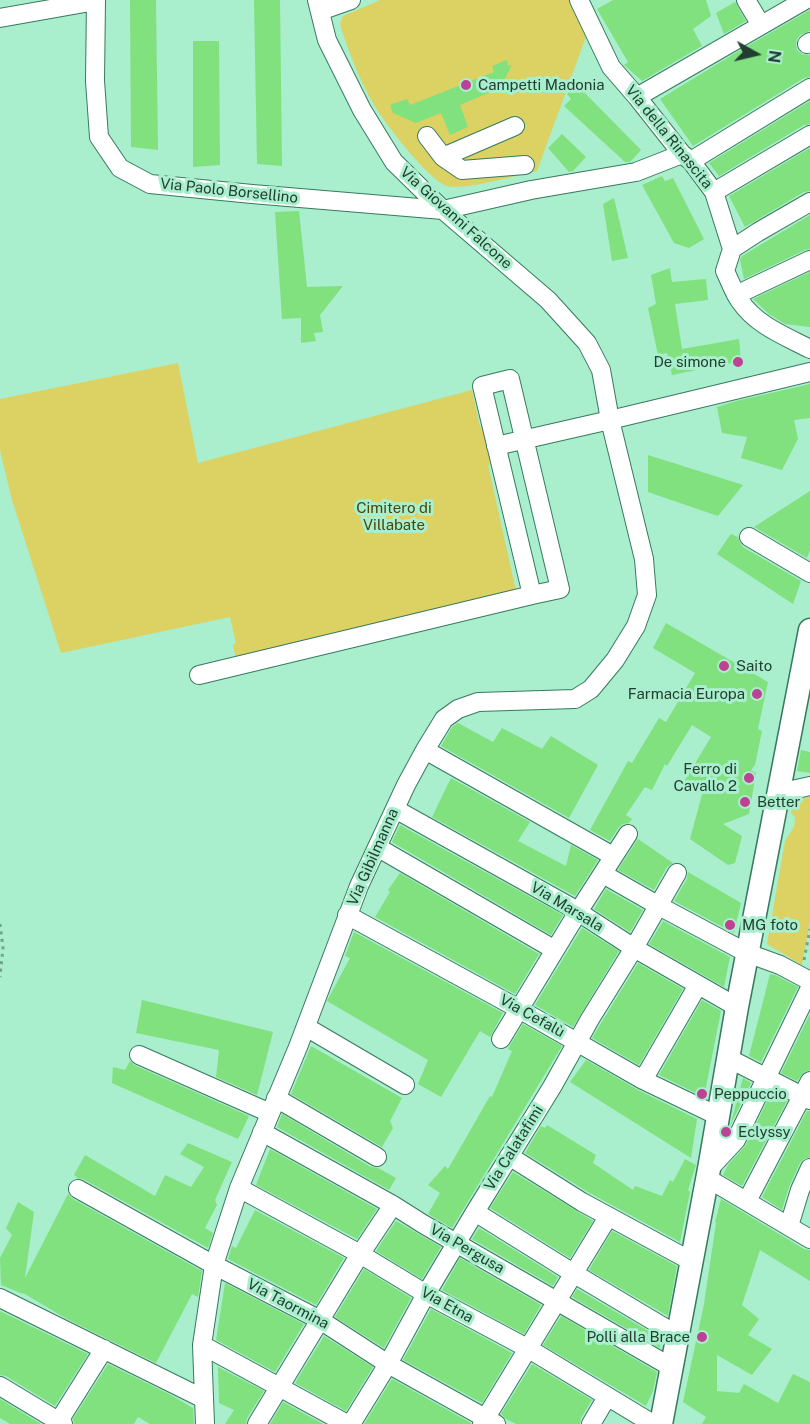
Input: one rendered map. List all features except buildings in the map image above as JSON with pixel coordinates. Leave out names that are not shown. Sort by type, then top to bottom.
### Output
[{"type":"main road","points":[[651,1423],[671,1367],[778,793],[797,671],[806,633]]},
{"type":"street","points":[[318,5],[351,0]]},
{"type":"street","points":[[746,0],[761,25]]},
{"type":"street","points":[[637,97],[805,0]]},
{"type":"street","points":[[0,18],[96,1]]},
{"type":"street","name":"Via Paolo Borsellino","points":[[96,1],[95,81],[99,137],[120,168],[150,183],[443,210],[531,190],[636,172],[686,158],[810,88]]},
{"type":"street","name":"Via della Rinascita","points":[[581,1],[611,67],[714,192],[732,249],[726,271],[738,300],[751,316],[810,349]]},
{"type":"street","name":"Via Giovanni Falcone","points":[[318,5],[327,40],[362,110],[394,162],[443,210],[548,300],[587,342],[601,370],[610,420]]},
{"type":"street","points":[[443,157],[515,126]]},
{"type":"street","points":[[714,192],[810,135]]},
{"type":"street","points":[[427,136],[443,157],[462,170],[525,165]]},
{"type":"street","points":[[732,249],[810,202]]},
{"type":"street","points":[[736,295],[810,260]]},
{"type":"street","points":[[496,446],[810,372]]},
{"type":"street","points":[[199,675],[560,589],[510,379],[482,386],[532,595]]},
{"type":"street","name":"Via Gibilmanna","points":[[205,1424],[202,1345],[214,1265],[239,1188],[306,1027],[359,886],[425,750],[444,719],[458,709],[478,702],[575,699],[591,689],[615,660],[636,627],[646,595],[644,560],[610,420]]},
{"type":"street","points":[[749,537],[810,573]]},
{"type":"street","points":[[425,750],[614,856]]},
{"type":"street","points":[[778,793],[810,786]]},
{"type":"street","name":"Via Marsala","points":[[395,809],[578,912],[634,948],[737,1007]]},
{"type":"street","points":[[501,1039],[628,834]]},
{"type":"street","points":[[377,847],[555,950]]},
{"type":"street","name":"Via Calatafimi","points":[[349,1424],[388,1364],[456,1243],[552,1087],[677,873]]},
{"type":"street","points":[[603,874],[747,952],[806,974]]},
{"type":"street","name":"Via Cefalù","points":[[347,915],[643,1080],[718,1116]]},
{"type":"street","points":[[643,1080],[698,986]]},
{"type":"street","points":[[810,988],[736,1140],[708,1174],[747,1201],[810,1239]]},
{"type":"street","points":[[306,1027],[405,1085]]},
{"type":"street","points":[[139,1055],[273,1106],[377,1157]]},
{"type":"street","points":[[728,1058],[766,1078],[807,1092],[747,1201]]},
{"type":"street","name":"Via Pergusa","points":[[262,1132],[393,1205],[671,1367]]},
{"type":"street","points":[[509,1156],[582,1202],[691,1261]]},
{"type":"street","points":[[789,1226],[800,1190],[810,1168]]},
{"type":"street","name":"Via Etna","points":[[239,1188],[360,1254],[426,1294],[529,1349],[651,1423]]},
{"type":"street","name":"Via Taormina","points":[[78,1189],[214,1265],[320,1320],[388,1364],[488,1422]]},
{"type":"street","points":[[257,1424],[360,1254],[393,1205]]},
{"type":"street","points":[[475,1212],[677,1335]]},
{"type":"street","points":[[488,1422],[573,1273],[608,1217]]},
{"type":"street","points":[[0,1298],[204,1399]]},
{"type":"street","points":[[202,1345],[349,1424]]},
{"type":"street","points":[[0,1386],[59,1423],[104,1349]]},
{"type":"street","points":[[591,1424],[607,1397]]},
{"type":"path","points":[[0,924],[3,948],[0,977]]},
{"type":"path","points":[[806,974],[810,929]]},
{"type":"green space","name":"Campetti Madonia","points":[[380,0],[570,0],[587,34],[537,171],[477,185],[447,186],[430,174],[409,152],[371,99],[356,69],[340,23],[343,16]]},
{"type":"green space","name":"Cimitero di Villabate","points":[[178,363],[198,463],[472,390],[480,427],[488,426],[496,463],[488,465],[516,591],[236,659],[233,645],[236,643],[230,617],[61,653],[12,500],[0,450],[0,399]]},
{"type":"green space","points":[[810,797],[810,922],[802,965],[767,944],[785,841],[794,827],[795,817],[791,813],[793,800]]},
{"type":"place","name":"Campetti Madonia","points":[[466,85]]},
{"type":"place","name":"De simone","points":[[738,362]]},
{"type":"place","name":"Saito","points":[[724,666]]},
{"type":"place","name":"Farmacia Europa","points":[[757,694]]},
{"type":"place","name":"Ferro di Cavallo 2","points":[[749,778]]},
{"type":"place","name":"Better","points":[[745,802]]},
{"type":"place","name":"MG foto","points":[[730,925]]},
{"type":"place","name":"Peppuccio","points":[[702,1094]]},
{"type":"place","name":"Eclyssy","points":[[726,1132]]},
{"type":"place","name":"Polli alla Brace","points":[[702,1337]]}]
